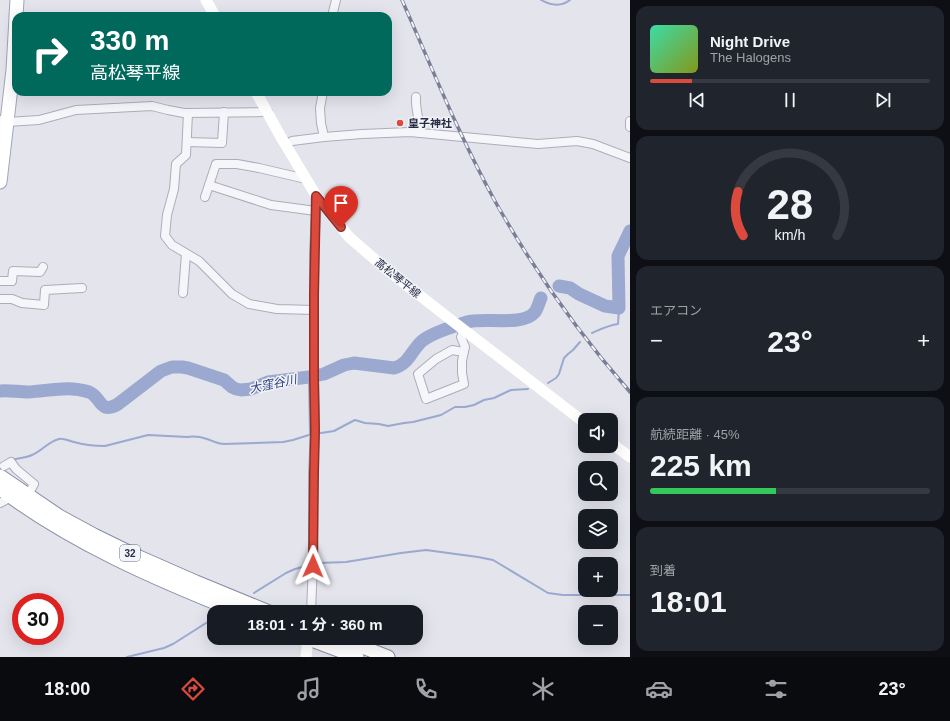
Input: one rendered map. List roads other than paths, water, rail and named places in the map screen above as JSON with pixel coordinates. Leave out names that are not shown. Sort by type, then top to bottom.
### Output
[{"type":"main road","points":[[16,12],[17,0]]},
{"type":"main road","points":[[206,0],[213,12]]},
{"type":"main road","points":[[0,182],[4,121],[12,76]]},
{"type":"main road","name":"高松琴平線","points":[[258,96],[316,196],[349,237],[386,269],[578,418]]},
{"type":"main road","points":[[618,448],[630,457]]},
{"type":"main road","name":"32","points":[[2,471],[28,495],[59,516],[107,542],[196,582],[252,605]]},
{"type":"main road","name":"32","points":[[4,496],[91,547],[134,568],[220,605]]},
{"type":"main road","points":[[306,657],[307,645]]},
{"type":"main road","points":[[325,645],[357,657]]},
{"type":"main road","points":[[358,645],[388,657]]},
{"type":"street","points":[[333,12],[336,0]]},
{"type":"street","points":[[322,96],[320,108],[324,137]]},
{"type":"street","points":[[416,97],[420,133]]},
{"type":"street","points":[[4,121],[39,120],[76,110],[139,106],[152,106],[188,113],[268,112]]},
{"type":"street","points":[[187,142],[222,143],[224,112]]},
{"type":"street","points":[[188,113],[186,155],[176,164],[174,189],[166,215],[165,236],[172,246],[199,261],[232,294],[249,304],[277,309],[314,310]]},
{"type":"street","points":[[630,121],[630,127]]},
{"type":"street","points":[[286,144],[292,141],[324,137],[410,132],[538,144],[577,141],[594,144],[630,158]]},
{"type":"street","points":[[205,198],[216,164],[237,164],[306,179]]},
{"type":"street","points":[[209,185],[270,205],[316,211]]},
{"type":"street","points":[[311,605],[315,430],[314,252],[316,196]]},
{"type":"street","points":[[182,293],[186,254]]},
{"type":"street","points":[[0,281],[12,281],[13,271],[40,272],[42,267]]},
{"type":"street","points":[[0,299],[12,299],[22,303],[44,305],[45,290],[82,288]]},
{"type":"street","points":[[460,327],[461,337],[465,347],[464,352],[462,361],[464,384],[426,399],[418,374],[436,359],[452,350],[464,352]]},
{"type":"street","points":[[2,471],[11,462],[16,470],[34,484],[28,495]]},
{"type":"waterway","points":[[541,0],[556,4],[563,4],[570,0]]},
{"type":"waterway","name":"大窪谷川","points":[[559,286],[570,288],[579,294],[605,306],[619,308],[618,256],[630,231]]},
{"type":"waterway","name":"大窪谷川","points":[[0,391],[28,392],[74,389],[89,392],[93,394],[104,406],[112,407],[161,371],[172,367],[188,368],[224,380],[232,387],[241,390],[251,389],[268,382],[324,374],[344,365],[354,363],[394,368],[403,364],[418,345],[431,335],[467,322],[513,320],[529,317],[537,309],[541,298]]},
{"type":"waterway","points":[[592,333],[608,326],[618,324],[619,308]]},
{"type":"waterway","points":[[548,383],[556,378],[559,374],[564,358],[580,342]]},
{"type":"waterway","points":[[309,377],[310,434]]},
{"type":"waterway","points":[[321,433],[334,431],[355,420],[388,426],[413,422],[441,415],[455,407],[474,405],[511,390],[528,389]]},
{"type":"waterway","points":[[11,460],[30,456],[55,440],[61,439],[86,445],[105,446],[148,435],[197,437],[224,444],[283,442],[312,434]]},
{"type":"waterway","points":[[314,564],[346,562],[426,550],[493,560],[548,593],[563,595],[630,595]]},
{"type":"waterway","points":[[254,593],[286,573],[310,565]]},
{"type":"waterway","points":[[127,657],[164,648],[207,622]]},
{"type":"railway","points":[[402,0],[458,128],[496,203],[526,253],[558,301],[611,370],[630,392]]},
{"type":"place","name":"皇子神社","points":[[400,123]]}]
